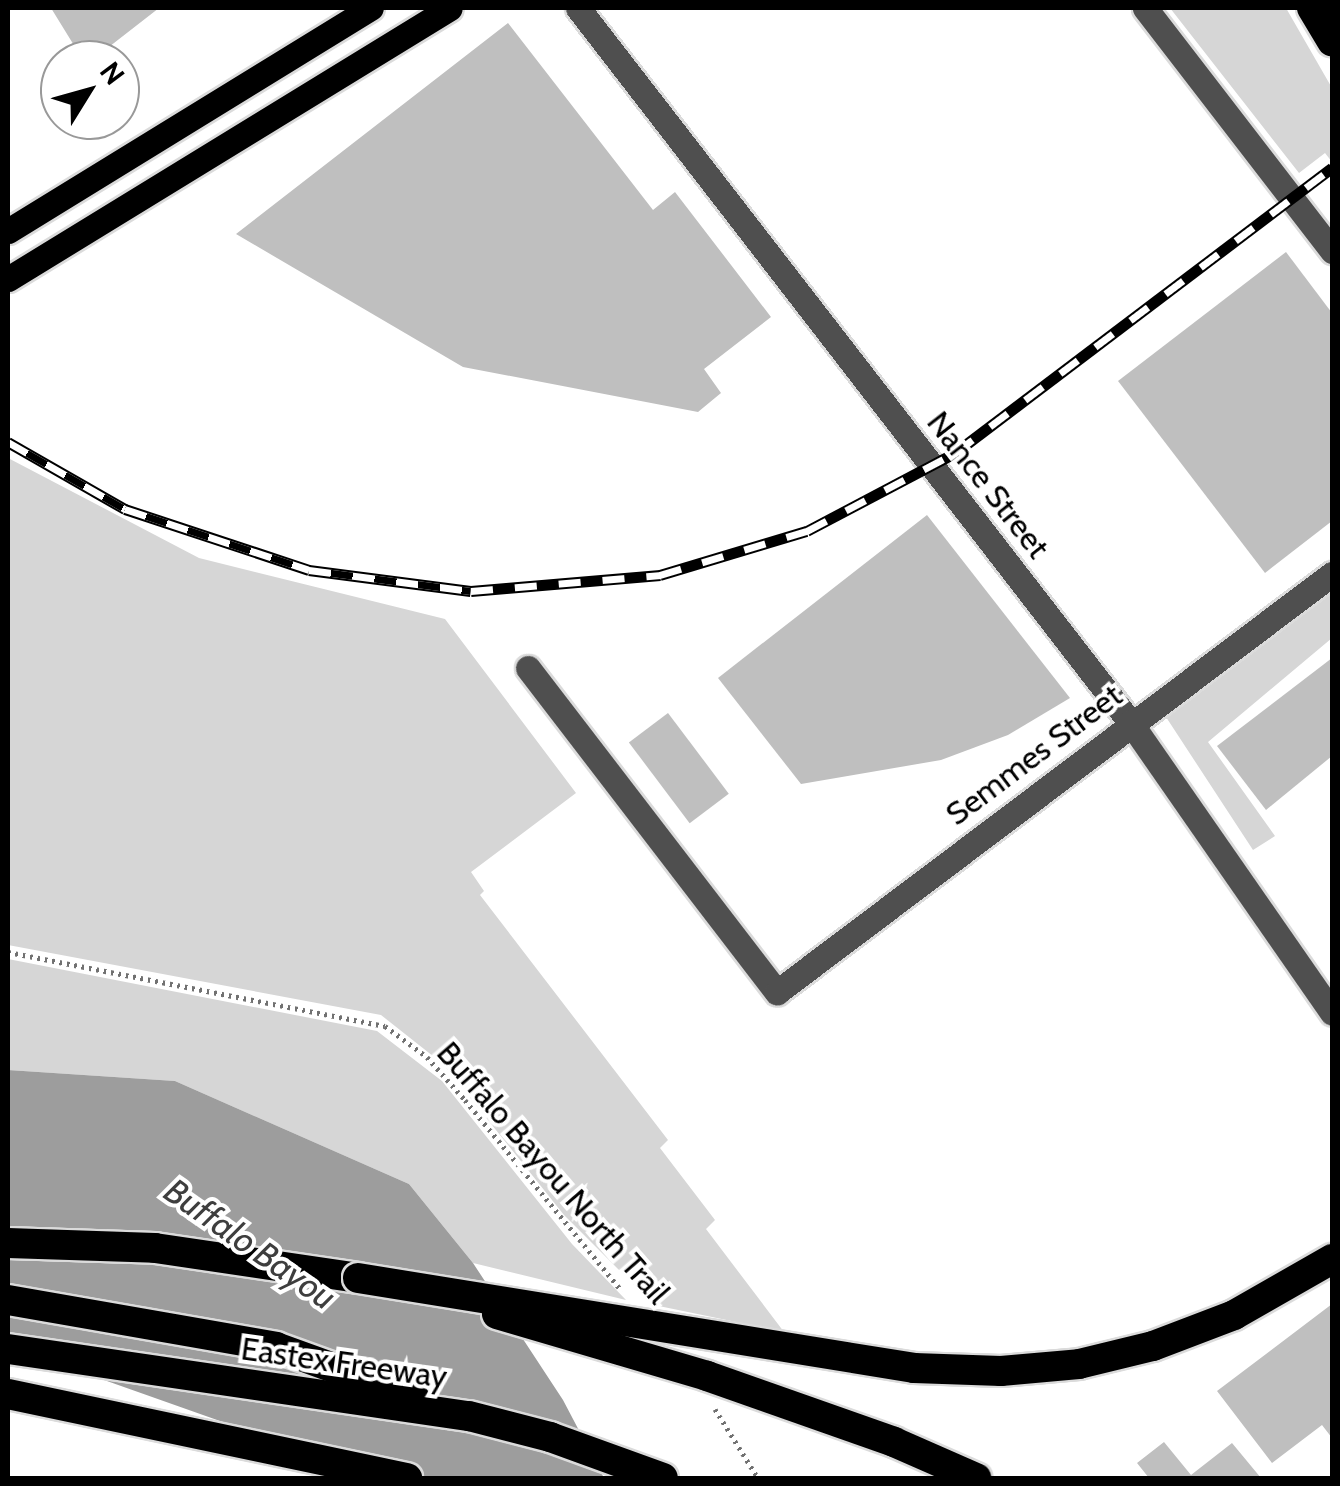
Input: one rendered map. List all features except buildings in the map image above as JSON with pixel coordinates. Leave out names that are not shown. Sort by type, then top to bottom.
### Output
[{"type":"highway","points":[[1312,8],[1332,41]]},
{"type":"highway","points":[[8,1242],[155,1248],[914,1368],[1001,1371],[1080,1364],[1153,1346],[1234,1315],[1332,1259]]},
{"type":"highway","points":[[358,1278],[706,1376],[894,1442],[976,1478]]},
{"type":"highway","points":[[8,1300],[276,1347],[469,1416]]},
{"type":"highway","name":"Eastex Freeway","points":[[8,1349],[469,1416],[550,1436],[663,1478]]},
{"type":"highway","points":[[8,1394],[407,1478]]},
{"type":"main road","points":[[8,231],[371,8]]},
{"type":"main road","points":[[8,279],[450,8]]},
{"type":"street","name":"Nance Street","points":[[578,8],[1130,722],[1332,1013]]},
{"type":"street","points":[[1145,8],[1332,251]]},
{"type":"street","name":"Semmes Street","points":[[528,668],[777,992],[1130,722],[1332,574]]},
{"type":"path","name":"Buffalo Bayou North Trail","points":[[8,952],[385,1026],[465,1100],[633,1302]]},
{"type":"path","points":[[711,1404],[758,1478]]},
{"type":"shaded area","points":[[1170,8],[1286,8],[1332,88],[1332,162],[1325,153],[1299,173]]},
{"type":"shaded area","points":[[8,458],[199,558],[445,619],[576,793],[471,872],[484,891],[480,895],[668,1140],[660,1148],[715,1220],[706,1229],[784,1332],[654,1305],[564,1215],[443,1064],[381,1015],[8,945]]},
{"type":"shaded area","points":[[1332,588],[1332,638],[1208,742],[1275,836],[1253,850],[1166,717]]},
{"type":"shaded area","points":[[8,959],[377,1031],[442,1081],[572,1244],[626,1300],[473,1263],[409,1184],[175,1081],[8,1070]]},
{"type":"water","name":"Buffalo Bayou","points":[[8,1070],[175,1081],[409,1184],[473,1263],[563,1400],[604,1478],[347,1478],[336,1462],[8,1346]]},
{"type":"railway","points":[[8,442],[125,509],[309,570],[471,591],[660,575],[807,531],[955,453],[1332,168]]}]
